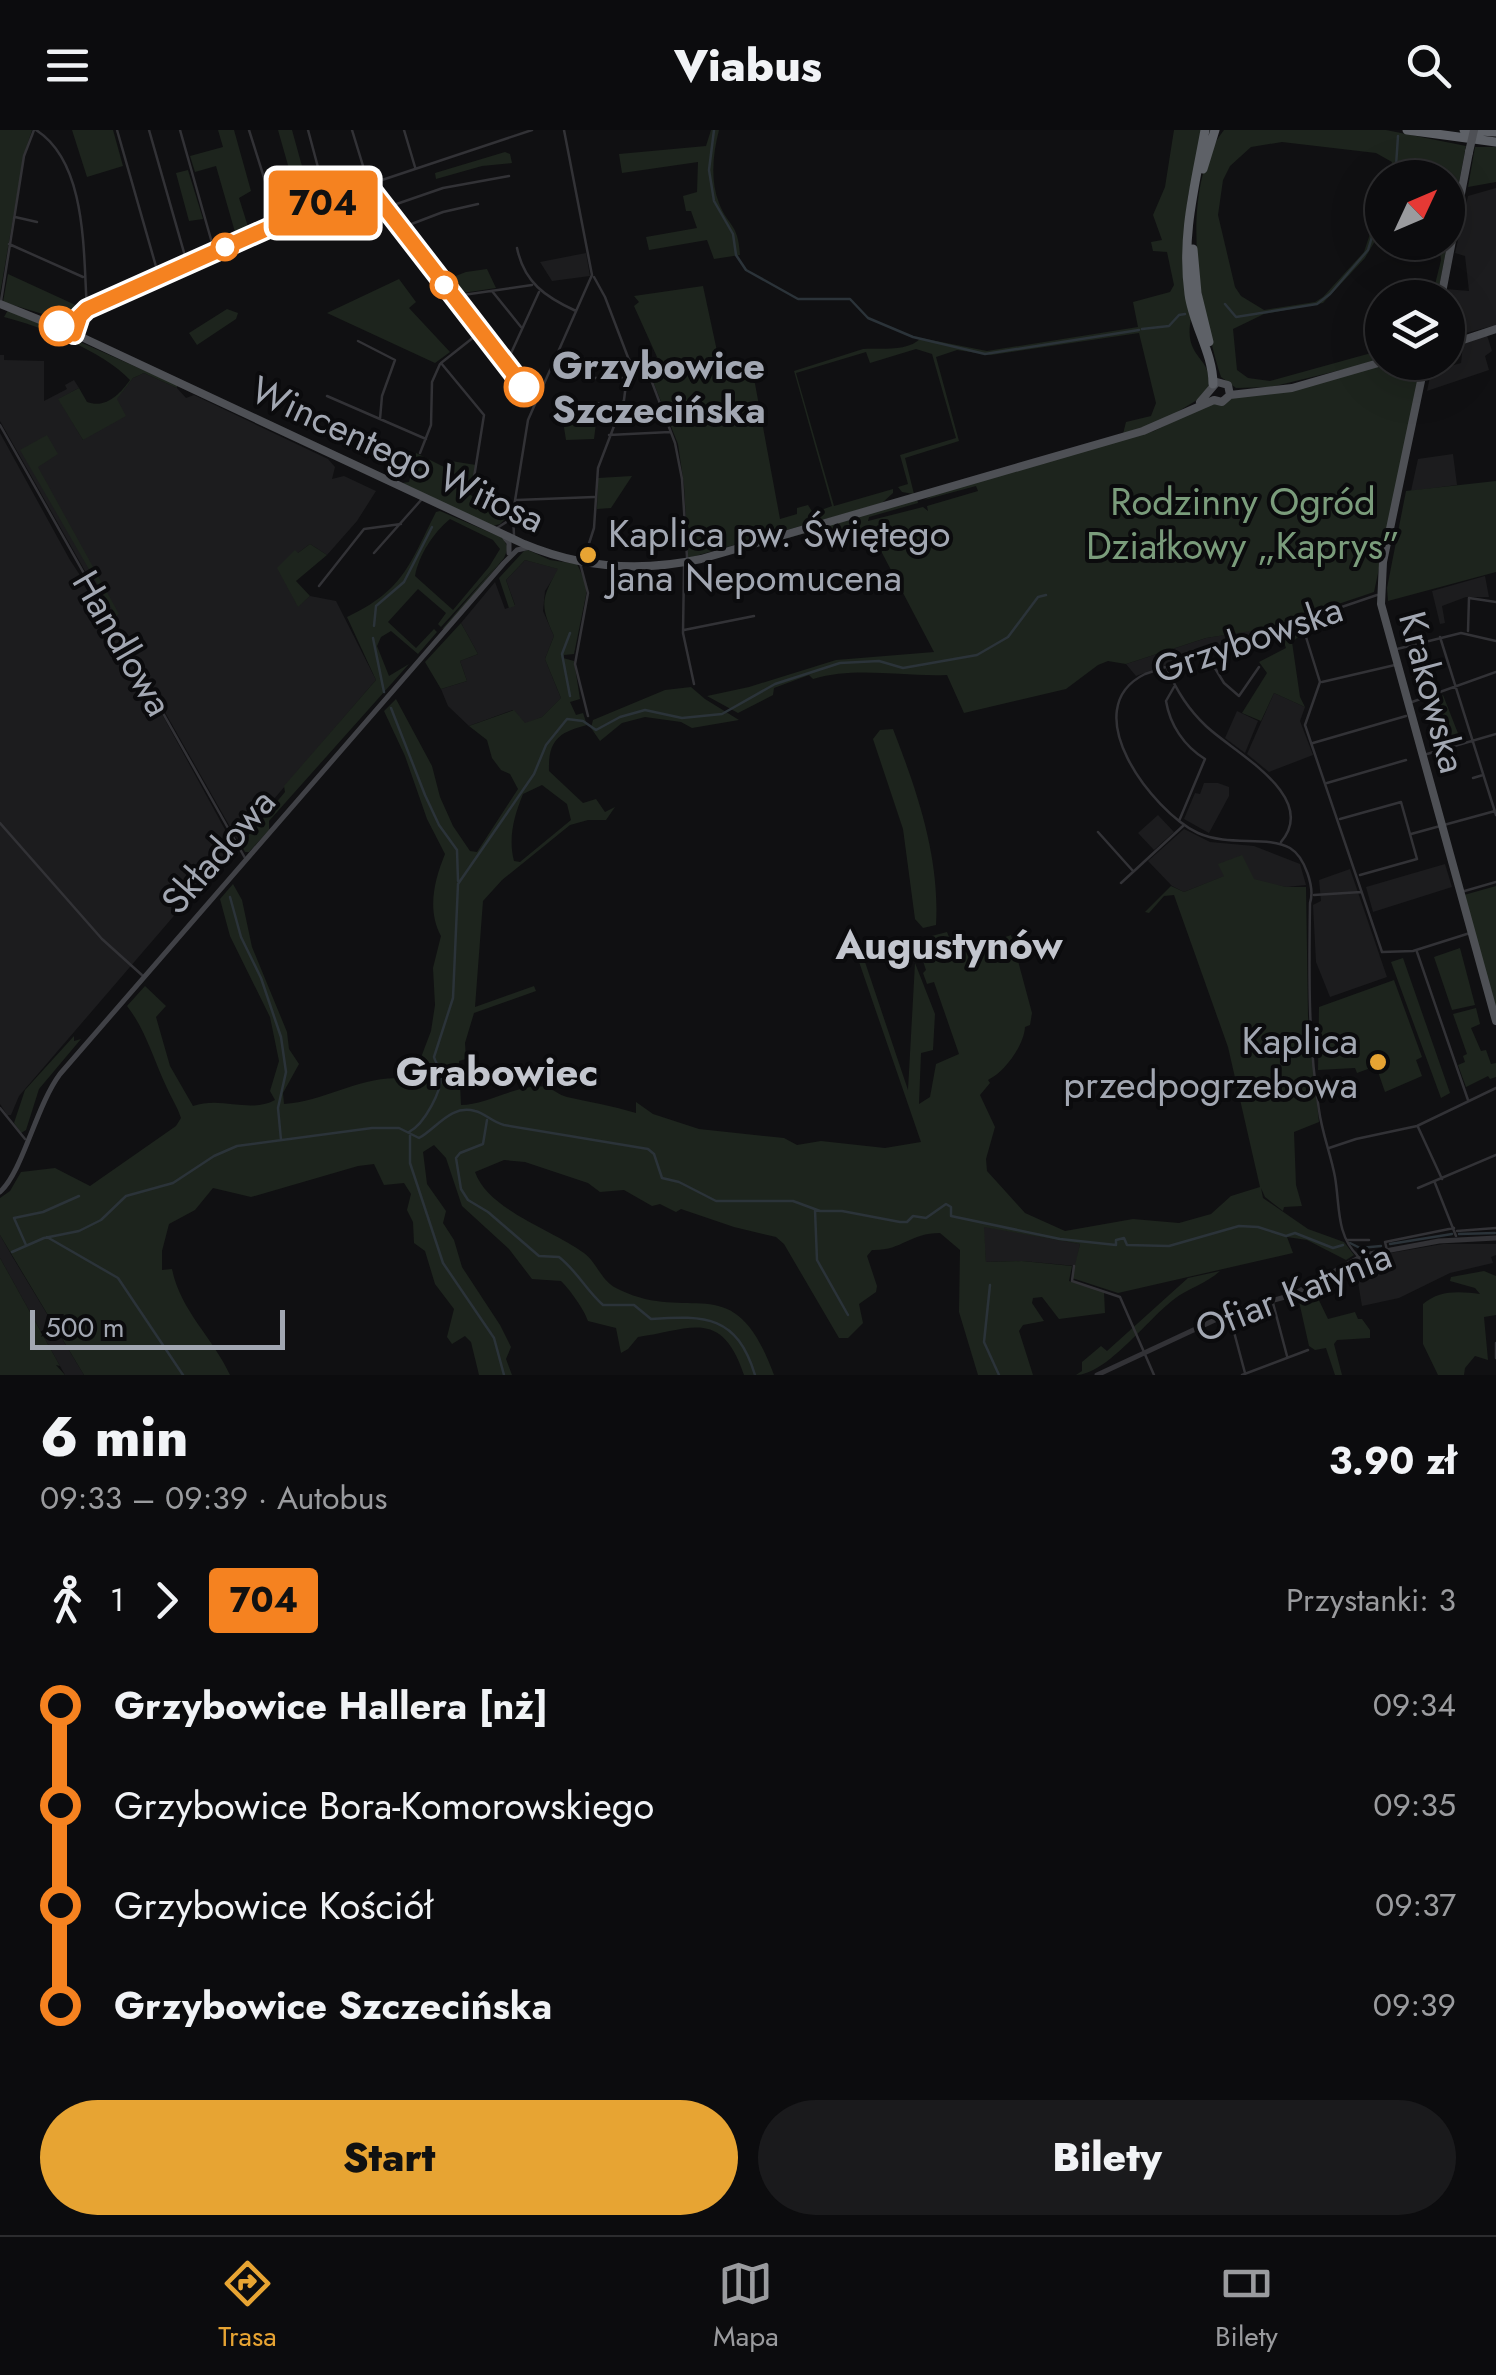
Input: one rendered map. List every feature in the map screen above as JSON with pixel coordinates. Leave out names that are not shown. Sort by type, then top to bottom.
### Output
[{"type":"highway","points":[[1201,162],[1213,130]]},
{"type":"highway","points":[[1213,130],[1201,162],[1194,271],[1220,391]]},
{"type":"highway","points":[[1408,130],[1496,142]]},
{"type":"highway","points":[[1464,130],[1496,132]]},
{"type":"main road","points":[[1444,280],[1474,130]]},
{"type":"main road","name":"Wincentego Witosa","points":[[0,305],[74,334],[488,528],[506,531],[518,542],[582,562],[632,567],[686,562],[1144,431],[1220,391],[1292,388],[1365,367]]},
{"type":"main road","points":[[1465,338],[1492,330]]},
{"type":"main road","name":"Krakowska","points":[[1423,380],[1380,596],[1395,665],[1496,1021]]},
{"type":"main road","points":[[506,531],[510,554]]},
{"type":"main road","name":"Składowa","points":[[0,1192],[10,1181],[51,1086],[504,563],[518,542]]},
{"type":"main road","name":"Składowa","points":[[510,554],[531,547]]},
{"type":"street","points":[[0,305],[24,156],[35,130],[53,142],[70,178],[83,230],[87,309]]},
{"type":"street","points":[[117,130],[158,277]]},
{"type":"street","points":[[149,130],[187,264]]},
{"type":"street","points":[[180,130],[215,252]]},
{"type":"street","points":[[249,130],[278,224]]},
{"type":"street","points":[[308,130],[327,202]]},
{"type":"street","points":[[352,130],[367,184],[384,209],[537,400]]},
{"type":"street","points":[[404,130],[416,168]]},
{"type":"street","points":[[74,334],[87,309],[187,264],[367,184],[532,130]]},
{"type":"street","points":[[564,130],[592,277],[603,292],[629,360],[622,404],[598,468],[594,531],[582,562],[588,591],[575,661],[588,716]]},
{"type":"street","points":[[384,209],[443,188],[508,176]]},
{"type":"street","points":[[399,228],[478,204]]},
{"type":"street","points":[[14,217],[37,222]]},
{"type":"street","points":[[9,244],[85,276]]},
{"type":"street","points":[[518,248],[522,267],[540,291],[577,311]]},
{"type":"street","points":[[506,531],[513,513],[526,425],[592,277]]},
{"type":"street","points":[[454,298],[534,284]]},
{"type":"street","points":[[492,291],[522,328]]},
{"type":"street","points":[[506,365],[540,291]]},
{"type":"street","points":[[420,453],[431,425],[432,382],[441,363],[480,332]]},
{"type":"street","points":[[358,341],[396,360],[382,396],[380,420]]},
{"type":"street","points":[[560,348],[592,362],[592,378],[628,378]]},
{"type":"street","points":[[629,360],[650,378],[671,432],[682,480],[686,562],[683,630],[694,684]]},
{"type":"street","points":[[441,363],[486,421],[472,490]]},
{"type":"street","points":[[328,396],[426,440]]},
{"type":"street","points":[[576,403],[622,404]]},
{"type":"street","name":"Handlowa","points":[[0,426],[247,860]]},
{"type":"street","points":[[610,435],[671,432]]},
{"type":"street","points":[[515,500],[595,497]]},
{"type":"street","points":[[374,553],[423,498]]},
{"type":"street","points":[[506,531],[513,513]]},
{"type":"street","points":[[319,586],[364,529],[401,524]]},
{"type":"street","name":"Grzybowska","points":[[1179,821],[1154,798],[1132,766],[1116,721],[1122,693],[1138,677],[1167,666],[1380,596]]},
{"type":"street","points":[[1468,632],[1469,598],[1496,602]]},
{"type":"street","points":[[683,630],[754,616]]},
{"type":"street","points":[[1301,621],[1320,682],[1306,718],[1312,744],[1383,953],[1416,950],[1471,932]]},
{"type":"street","points":[[1391,650],[1468,632],[1496,641]]},
{"type":"street","points":[[1410,834],[1496,812],[1440,636]]},
{"type":"street","points":[[1206,654],[1224,683],[1240,696],[1260,667]]},
{"type":"street","points":[[1320,682],[1395,665]]},
{"type":"street","points":[[1167,666],[1174,686],[1206,726],[1277,784],[1292,822],[1280,844]]},
{"type":"street","points":[[1406,703],[1496,672]]},
{"type":"street","points":[[1174,686],[1167,708],[1176,730],[1205,759],[1179,821],[1216,840],[1280,844],[1300,856],[1313,894],[1310,1022],[1318,1108],[1346,1240],[1359,1257]]},
{"type":"street","points":[[1312,744],[1409,715]]},
{"type":"street","points":[[1421,756],[1496,734]]},
{"type":"street","points":[[1326,784],[1406,760]]},
{"type":"street","points":[[1473,778],[1484,775]]},
{"type":"street","points":[[1338,819],[1401,802],[1417,859],[1359,876]]},
{"type":"street","points":[[0,823],[102,938],[144,977]]},
{"type":"street","points":[[1121,883],[1184,825]]},
{"type":"street","points":[[1098,832],[1134,872]]},
{"type":"street","points":[[1460,893],[1496,882]]},
{"type":"street","points":[[1313,894],[1364,892]]},
{"type":"street","points":[[1416,950],[1469,1101]]},
{"type":"street","points":[[1328,1149],[1418,1126],[1496,1088]]},
{"type":"street","points":[[0,1108],[26,1140]]},
{"type":"street","points":[[1418,1126],[1442,1179]]},
{"type":"street","points":[[1418,1188],[1496,1155]]},
{"type":"street","points":[[1435,1182],[1455,1233]]},
{"type":"street","points":[[1386,1246],[1496,1228]]},
{"type":"street","name":"Ofiar Katynia","points":[[1098,1375],[1232,1312],[1298,1292],[1386,1246],[1455,1233],[1496,1238]]},
{"type":"street","points":[[1346,1240],[1369,1240]]},
{"type":"street","points":[[1074,1266],[1072,1281],[1118,1295],[1154,1375]]},
{"type":"street","points":[[1273,1301],[1287,1356]]},
{"type":"street","points":[[1234,1332],[1243,1374],[1308,1350]]},
{"type":"street","points":[[1496,1343],[1496,1358]]},
{"type":"shaded area","points":[[1496,188],[1496,325],[1465,333],[1465,291],[1469,291],[1465,256],[1468,196]]},
{"type":"shaded area","points":[[586,253],[590,276],[552,281],[540,262]]},
{"type":"shaded area","points":[[1487,335],[1492,351],[1485,356],[1489,370],[1465,378],[1465,343]]},
{"type":"shaded area","points":[[0,355],[4,355],[4,360],[44,361],[44,401],[67,389],[65,385],[74,380],[79,388],[59,399],[83,440],[133,378],[144,373],[177,388],[186,398],[194,395],[328,459],[335,467],[332,479],[344,476],[376,491],[357,521],[327,555],[310,544],[278,568],[298,606],[310,596],[336,601],[376,680],[238,841],[0,421]]},
{"type":"shaded area","points":[[1429,380],[1459,380],[1427,391]]},
{"type":"shaded area","points":[[0,433],[70,560],[116,630],[234,846],[19,1096],[11,1115],[0,1104]]},
{"type":"shaded area","points":[[1453,454],[1457,485],[1411,491],[1418,459]]},
{"type":"shaded area","points":[[525,560],[559,569],[545,591],[543,611],[554,636],[545,659],[561,698],[542,717],[525,724],[513,710],[469,726],[448,706],[441,689],[467,681],[460,661],[478,654],[461,623],[495,582],[505,609],[515,605],[506,580]]},
{"type":"shaded area","points":[[1485,576],[1489,597],[1466,597],[1442,606],[1445,623],[1440,624],[1432,591]]},
{"type":"shaded area","points":[[1253,630],[1254,634],[1136,676],[1126,664],[1206,638]]},
{"type":"shaded area","points":[[1274,693],[1305,707],[1300,721],[1313,755],[1269,772],[1247,754]]},
{"type":"shaded area","points":[[1237,711],[1258,721],[1245,753],[1225,738]]},
{"type":"shaded area","points":[[1204,783],[1229,787],[1229,796],[1209,833],[1184,819],[1195,793],[1200,794]]},
{"type":"shaded area","points":[[1158,815],[1174,832],[1154,850],[1138,833]]},
{"type":"shaded area","points":[[1184,829],[1210,842],[1254,846],[1300,864],[1306,885],[1286,887],[1225,876],[1184,892],[1172,886],[1148,861]]},
{"type":"shaded area","points":[[1445,864],[1452,887],[1373,912],[1366,887]]},
{"type":"shaded area","points":[[1350,869],[1387,977],[1330,997],[1316,962],[1313,905],[1321,901],[1319,880]]},
{"type":"shaded area","points":[[983,1226],[1080,1244],[1076,1266],[986,1262]]},
{"type":"shaded area","points":[[0,1235],[84,1375],[65,1375],[0,1258]]},
{"type":"shaded area","points":[[1443,1244],[1496,1244],[1496,1255],[1491,1257],[1493,1263],[1450,1273],[1399,1298],[1362,1306],[1355,1264],[1373,1256]]},
{"type":"green space","points":[[0,130],[32,130],[24,155],[0,294]]},
{"type":"green space","points":[[72,130],[113,130],[123,166],[87,177]]},
{"type":"green space","points":[[218,130],[234,130],[251,191],[239,198],[250,233],[237,239],[216,166],[195,172],[190,156],[223,147]]},
{"type":"green space","points":[[278,130],[292,130],[313,206],[301,211]]},
{"type":"green space","points":[[711,130],[719,130],[713,166],[716,194],[735,230],[740,255],[714,259],[707,240],[649,250],[646,237],[697,228],[691,211],[686,211],[683,196],[697,192],[698,162],[622,173],[619,154],[706,146]]},
{"type":"green space","points":[[1174,130],[1203,130],[1188,196],[1184,236],[1191,344],[1208,372],[1207,394],[1159,423],[1123,434],[1126,422],[1151,416],[1156,403],[1139,333],[991,355],[957,350],[936,357],[959,441],[905,458],[914,494],[898,487],[908,484],[900,455],[956,438],[932,354],[916,349],[870,363],[866,352],[796,373],[834,506],[893,489],[893,493],[882,503],[688,558],[678,444],[646,364],[657,357],[634,306],[639,302],[634,296],[703,286],[723,379],[753,373],[780,519],[797,514],[797,508],[808,505],[813,513],[832,506],[794,371],[863,349],[894,348],[921,338],[987,351],[1138,327],[1133,302],[1170,292],[1174,285],[1167,252],[1153,251],[1151,242],[1162,240],[1153,215],[1165,187]]},
{"type":"green space","points":[[1224,130],[1386,130],[1466,146],[1463,160],[1388,160],[1376,153],[1282,142],[1251,147],[1230,166],[1223,180],[1218,215],[1235,287],[1241,296],[1264,310],[1315,302],[1365,249],[1365,258],[1323,303],[1264,314],[1233,329],[1237,370],[1248,378],[1270,381],[1365,355],[1365,364],[1271,387],[1236,388],[1221,377],[1206,320],[1197,252],[1200,185],[1209,155]]},
{"type":"green space","points":[[1475,147],[1496,147],[1496,182],[1468,187]]},
{"type":"green space","points":[[505,152],[510,154],[512,163],[482,166],[436,179],[435,173]]},
{"type":"green space","points":[[188,170],[203,219],[189,221],[176,173]]},
{"type":"green space","points":[[1441,260],[1444,260],[1441,280],[1436,280]]},
{"type":"green space","points":[[487,269],[496,288],[456,294],[445,280],[466,272]]},
{"type":"green space","points":[[8,274],[82,308],[75,324],[70,327],[56,318],[3,302]]},
{"type":"green space","points":[[399,279],[416,302],[409,308],[450,352],[435,363],[327,313]]},
{"type":"green space","points":[[227,309],[238,313],[236,319],[197,345],[189,333]]},
{"type":"green space","points":[[8,310],[177,388],[144,373],[133,378],[117,399],[126,416],[83,440],[58,399],[79,388],[87,402],[106,402],[130,380],[71,341],[4,317]]},
{"type":"green space","name":"Rodzinny Ogród Działkowy „Kaprys”","points":[[1365,369],[1365,380],[1419,380],[1374,592],[1264,629],[1206,638],[1126,664],[1108,661],[1066,689],[964,713],[947,675],[863,673],[813,679],[809,675],[774,688],[773,695],[738,713],[707,696],[836,660],[934,652],[870,530],[829,541],[820,529],[728,555],[917,499],[918,503],[869,517],[868,521],[923,507],[928,511],[927,506],[978,491],[976,486],[924,500],[940,492],[1154,431],[1212,402]]},
{"type":"green space","points":[[562,415],[597,415],[594,439],[566,440]]},
{"type":"green space","points":[[47,435],[58,454],[38,467],[119,614],[116,616],[20,450]]},
{"type":"green space","points":[[416,453],[448,469],[451,461],[476,465],[474,480],[466,485],[465,491],[475,498],[479,509],[509,515],[493,526],[402,483],[409,482]]},
{"type":"green space","points":[[632,476],[611,508],[597,509],[598,478]]},
{"type":"green space","name":"Rodzinny Ogród Działkowy „Kaprys”","points":[[1496,481],[1496,572],[1388,601],[1387,588],[1406,491]]},
{"type":"green space","points":[[436,512],[503,538],[508,548],[504,558],[446,628],[442,629],[497,565],[441,627],[438,624],[446,613],[418,589],[388,622],[416,648],[434,629],[437,632],[418,654],[391,631],[381,637],[377,646],[389,676],[409,664],[269,821],[269,830],[245,852],[241,844],[285,792],[284,786],[376,680],[347,617],[393,586],[411,561]],"holes":[[[450,519],[493,540],[500,549],[453,610],[415,576],[428,545]]]},
{"type":"green space","points":[[310,544],[327,555],[296,581],[310,596],[298,607],[277,568],[295,550],[298,553]]},
{"type":"green space","points":[[524,551],[577,564],[587,585],[574,654],[563,658],[574,661],[580,699],[570,702],[576,715],[583,713],[587,725],[557,739],[549,771],[583,803],[596,799],[605,812],[615,807],[606,820],[570,825],[502,880],[483,901],[475,1007],[534,986],[536,991],[474,1013],[465,1043],[466,1059],[459,1061],[461,1105],[537,1086],[636,1113],[636,1102],[653,1114],[699,1129],[784,1138],[797,1145],[821,1141],[885,1148],[921,1142],[857,956],[863,956],[908,1090],[915,963],[935,1014],[933,1050],[921,1053],[919,1104],[930,1097],[936,1064],[959,1054],[934,982],[927,984],[916,940],[947,932],[956,955],[1011,935],[1032,1013],[1030,1025],[1025,1027],[1012,1057],[988,1080],[990,1083],[980,1095],[995,1127],[986,1159],[987,1171],[1025,1213],[1065,1231],[1133,1219],[1179,1223],[1211,1214],[1231,1196],[1260,1187],[1228,1047],[1174,895],[1164,896],[1149,913],[1145,912],[1171,886],[1184,892],[1224,876],[1218,864],[1242,855],[1254,879],[1286,887],[1306,887],[1308,1016],[1319,1122],[1294,1132],[1296,1185],[1302,1206],[1284,1207],[1283,1211],[1265,1197],[1261,1188],[1263,1198],[1308,1229],[1344,1242],[1354,1255],[1346,1260],[1307,1240],[1287,1237],[1293,1253],[1118,1293],[1072,1278],[1080,1244],[984,1227],[986,1262],[1072,1266],[1069,1281],[1104,1292],[1105,1313],[1059,1319],[1042,1297],[1033,1298],[1032,1303],[1044,1321],[1023,1325],[1019,1331],[1033,1375],[978,1375],[959,1312],[960,1250],[940,1233],[872,1250],[867,1256],[876,1292],[859,1304],[863,1323],[848,1338],[839,1338],[784,1244],[776,1237],[681,1209],[676,1212],[660,1204],[652,1206],[624,1190],[600,1192],[588,1183],[525,1162],[504,1160],[475,1172],[493,1197],[584,1253],[614,1287],[641,1298],[726,1308],[743,1319],[759,1340],[774,1375],[744,1375],[725,1339],[702,1328],[638,1337],[621,1353],[616,1328],[588,1321],[561,1281],[532,1279],[509,1249],[462,1206],[446,1158],[434,1145],[423,1152],[427,1184],[446,1211],[443,1223],[454,1240],[462,1267],[511,1347],[506,1359],[512,1375],[479,1375],[471,1342],[465,1336],[452,1344],[447,1337],[454,1309],[435,1284],[425,1251],[414,1243],[413,1222],[407,1210],[411,1194],[404,1183],[384,1185],[374,1164],[251,1197],[213,1188],[195,1210],[169,1224],[162,1270],[172,1269],[189,1311],[230,1375],[84,1375],[0,1235],[0,1198],[10,1191],[21,1172],[55,1168],[90,1186],[176,1126],[181,1118],[145,1035],[127,1006],[145,986],[166,1006],[156,1017],[170,1066],[193,1106],[255,1105],[275,1100],[270,1091],[279,1061],[270,1017],[230,936],[220,899],[233,884],[242,900],[252,947],[287,1032],[289,1049],[299,1064],[283,1093],[284,1104],[361,1083],[407,1079],[417,1068],[431,1031],[435,1005],[433,968],[441,936],[434,916],[434,895],[445,854],[384,711],[396,699],[432,766],[453,826],[470,851],[477,852],[518,789],[510,774],[492,758],[487,740],[469,726],[514,710],[525,723],[542,717],[561,698],[545,659],[554,636],[544,602],[558,569],[525,560],[506,580],[515,606],[509,608],[499,578]],"holes":[[[542,785],[567,804],[571,820],[520,862],[514,861],[513,827],[523,794]]]},
{"type":"green space","points":[[461,623],[478,654],[460,661],[467,681],[441,689],[425,662]]},
{"type":"green space","points":[[1295,626],[1302,634],[1292,642],[1305,707],[1274,693],[1261,721],[1242,713],[1267,673],[1259,662],[1286,648],[1280,631]]},
{"type":"green space","points":[[691,687],[739,720],[692,728],[681,722],[645,717],[622,723],[600,741],[591,728],[593,720],[665,690]]},
{"type":"green space","points":[[1443,695],[1461,741],[1445,745],[1432,699]]},
{"type":"green space","points":[[893,729],[918,800],[934,874],[936,925],[923,928],[915,919],[903,829],[873,739],[880,730]]},
{"type":"green space","points":[[1496,886],[1496,1008],[1464,895]]},
{"type":"green space","points":[[1460,948],[1475,1005],[1452,1010],[1434,957]]},
{"type":"green space","points":[[1403,958],[1450,1093],[1441,1098],[1391,962]]},
{"type":"green space","points":[[1394,980],[1422,1057],[1416,1060],[1422,1076],[1385,1092],[1376,1066],[1357,1073],[1355,1068],[1318,1070],[1319,1007]]},
{"type":"green space","points":[[1476,1008],[1480,1024],[1471,1028],[1481,1051],[1486,1050],[1491,1064],[1496,1063],[1496,1077],[1488,1076],[1466,1087],[1458,1065],[1465,1062],[1463,1056],[1467,1054],[1453,1014]]},
{"type":"green space","points":[[74,1036],[74,1041],[81,1039],[39,1089],[26,1130],[21,1133],[14,1123],[25,1090]]},
{"type":"green space","points":[[0,1258],[60,1366],[56,1365],[65,1375],[0,1375]]},
{"type":"green space","points":[[1220,1271],[1173,1300],[1100,1366],[1076,1375],[1082,1371],[1082,1362],[1101,1346],[1107,1351],[1188,1278]]},
{"type":"green space","points":[[1484,1271],[1496,1276],[1496,1315],[1484,1317],[1488,1360],[1475,1356],[1464,1375],[1438,1375],[1423,1344],[1423,1304],[1450,1293],[1480,1294],[1475,1288],[1450,1281],[1451,1277]]},
{"type":"green space","points":[[1313,1288],[1328,1319],[1355,1312],[1370,1330],[1370,1338],[1337,1340],[1334,1344],[1342,1375],[1335,1375],[1326,1348],[1315,1350],[1309,1346],[1298,1297]]},
{"type":"waterway","points":[[714,130],[709,170],[714,201],[733,234],[736,255],[746,270],[798,299],[850,299],[868,318],[913,337],[985,354],[1139,330]]},
{"type":"waterway","points":[[1396,160],[1398,136]]},
{"type":"waterway","points":[[1225,304],[1236,317],[1317,304],[1365,253]]},
{"type":"waterway","points":[[1142,329],[1169,326],[1185,314]]},
{"type":"waterway","points":[[374,626],[376,606],[404,582],[432,527]]},
{"type":"waterway","points":[[409,1132],[426,1114],[441,1079],[434,1057],[453,998],[458,884],[534,774],[546,745],[567,719],[583,721],[596,730],[645,710],[682,718],[722,714],[775,684],[840,663],[879,661],[903,668],[977,655],[1008,637],[1038,597],[1046,595]]},
{"type":"waterway","points":[[570,633],[562,654],[570,696]]},
{"type":"waterway","points":[[373,638],[384,692]]},
{"type":"waterway","points":[[391,708],[425,795],[457,850],[458,881]]},
{"type":"waterway","points":[[230,897],[241,937],[261,978],[281,1037],[286,1072],[278,1108],[281,1140]]},
{"type":"waterway","points":[[12,1252],[44,1238],[79,1231],[101,1220],[126,1196],[173,1183],[237,1146],[372,1128],[399,1128],[419,1138],[451,1114],[466,1110],[504,1125],[648,1149],[654,1154],[662,1178],[716,1201],[793,1201],[820,1211],[900,1222],[913,1216],[926,1218],[946,1204],[951,1207],[951,1216],[1060,1239],[1116,1245],[1116,1240],[1124,1238],[1127,1245],[1169,1246],[1239,1226],[1286,1236],[1295,1233],[1333,1248],[1343,1245]]},
{"type":"waterway","points":[[487,1120],[483,1144],[456,1158],[461,1189],[468,1200],[539,1256],[559,1257],[603,1305],[634,1305],[651,1319],[703,1319],[729,1330],[748,1355],[755,1375]]},
{"type":"waterway","points":[[410,1135],[410,1163],[443,1263],[494,1338],[504,1375]]},
{"type":"waterway","points":[[26,1245],[14,1218],[43,1212],[79,1196]]},
{"type":"waterway","points":[[815,1210],[817,1260],[848,1315]]},
{"type":"waterway","points":[[1459,1234],[1495,1233]]},
{"type":"waterway","points":[[1390,1244],[1452,1234]]},
{"type":"waterway","points":[[47,1237],[118,1278],[183,1375]]},
{"type":"waterway","points":[[1350,1243],[1360,1248],[1381,1246]]},
{"type":"waterway","points":[[990,1285],[984,1342],[999,1375]]},
{"type":"bus line","name":"704","points":[[59,326],[74,334],[87,309],[367,184],[524,387]]},
{"type":"place","name":"Grzybowice Szczecińska","points":[[524,387]]},
{"type":"place","name":"Kaplica pw. Świętego Jana Nepomucena","points":[[588,555]]},
{"type":"place","name":"Kaplica przedpogrzebowa","points":[[1378,1062]]},
{"type":"district","name":"Augustynów","points":[[949,945]]},
{"type":"district","name":"Grabowiec","points":[[497,1072]]}]
